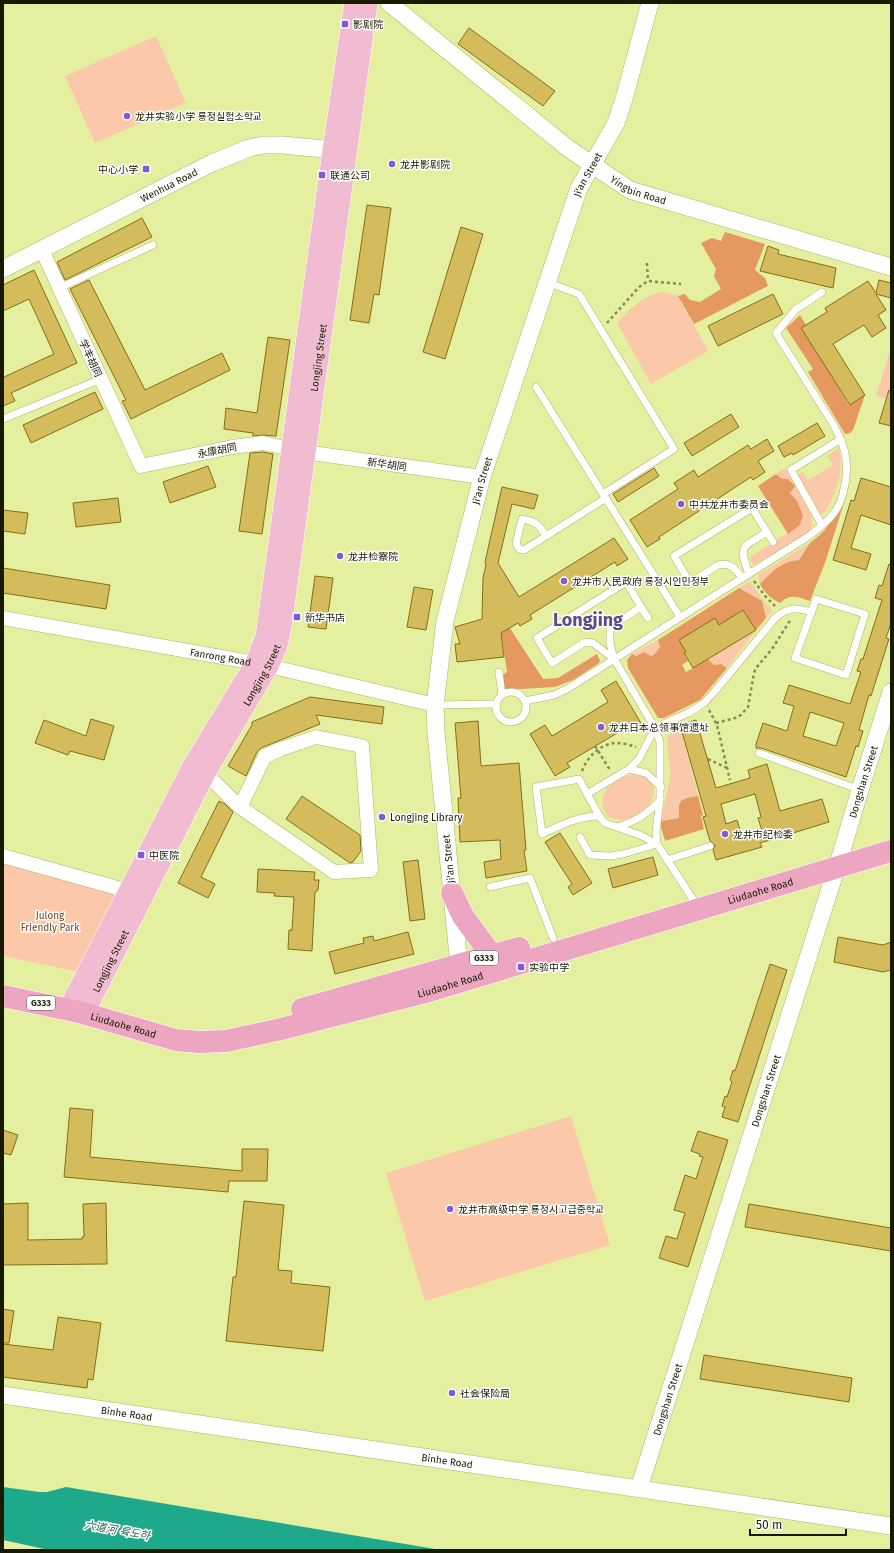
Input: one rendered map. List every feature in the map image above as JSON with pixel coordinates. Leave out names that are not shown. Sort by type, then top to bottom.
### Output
[{"type":"highway","name":"Liudaohe Road","points":[[3,985],[80,1005],[176,1040],[200,1042],[226,1041],[281,1029],[694,902],[839,860],[891,840]]},
{"type":"highway","name":"Liudaohe Road","points":[[839,860],[891,851]]},
{"type":"highway","points":[[452,893],[463,916],[492,956]]},
{"type":"highway","name":"Liudaohe Road","points":[[460,974],[492,956],[553,938],[694,902]]},
{"type":"highway","name":"Liudaohe Road","points":[[3,996],[80,1005]]},
{"type":"main road","name":"Longjing Street","points":[[80,1005],[128,891],[262,665],[299,451],[339,151],[356,3]]},
{"type":"main road","name":"Longjing Street","points":[[339,151],[367,3]]},
{"type":"main road","name":"Longjing Street","points":[[80,1005],[199,769]]},
{"type":"street","name":"Yingbin Road","points":[[389,3],[569,149],[630,190],[891,267]]},
{"type":"street","name":"Ji'an Street","points":[[460,974],[436,732],[435,705],[445,621],[482,477],[579,188],[616,123],[650,3]]},
{"type":"street","name":"Wenhua Road","points":[[3,269],[212,163],[249,148],[263,145],[282,145],[339,151]]},
{"type":"street","name":"学丰胡同","points":[[42,250],[141,466]]},
{"type":"street","name":"永康胡同","points":[[141,466],[232,446],[263,443],[299,451]]},
{"type":"street","name":"新华胡同","points":[[299,451],[482,477]]},
{"type":"street","name":"Fanrong Road","points":[[3,618],[262,665],[435,705]]},
{"type":"street","name":"Dongshan Street","points":[[639,1488],[891,692]]},
{"type":"street","points":[[199,769],[240,807],[334,872],[371,870],[362,746],[316,737],[281,748],[265,756],[240,807]]},
{"type":"street","points":[[3,856],[128,891]]},
{"type":"street","name":"Binhe Road","points":[[3,1395],[891,1526]]},
{"type":"lane","points":[[59,288],[152,245]]},
{"type":"lane","points":[[546,536],[537,523],[522,519],[516,543],[519,549],[524,550],[546,536],[604,496],[674,450],[579,294],[547,282]]},
{"type":"lane","points":[[525,700],[554,694],[567,689],[809,536],[835,512],[842,497],[846,476],[846,460],[841,439],[776,333],[795,310],[822,292]]},
{"type":"lane","points":[[3,419],[101,379]]},
{"type":"lane","points":[[536,387],[680,617]]},
{"type":"lane","points":[[822,525],[791,470],[841,439]]},
{"type":"lane","points":[[742,578],[731,566],[723,564],[718,565],[690,583],[674,556],[752,508],[773,542]]},
{"type":"lane","points":[[750,574],[743,558],[744,548],[746,545],[767,532]]},
{"type":"lane","points":[[614,659],[593,643],[585,642],[552,663],[536,638],[626,582],[648,618]]},
{"type":"lane","points":[[816,599],[865,614],[846,675],[795,658],[812,612],[816,599]]},
{"type":"lane","points":[[641,607],[610,627],[610,643],[614,659],[655,728],[660,742],[661,787],[656,832],[657,844],[694,902]]},
{"type":"lane","points":[[587,794],[630,769],[639,759],[655,728],[690,712],[704,702],[716,690],[776,617],[783,612],[795,608],[812,612]]},
{"type":"lane","points":[[499,672],[502,695]]},
{"type":"lane","points":[[506,692],[516,692],[525,700],[526,708],[523,717],[509,722],[498,713],[496,704],[506,692]]},
{"type":"lane","points":[[435,705],[496,704]]},
{"type":"lane","points":[[759,753],[860,790]]},
{"type":"lane","points":[[630,769],[646,773],[661,787]]},
{"type":"lane","points":[[600,816],[588,816],[571,820],[542,834],[536,787],[580,779],[587,794],[605,823],[635,833],[657,844]]},
{"type":"lane","points":[[615,827],[630,824],[646,814],[660,799]]},
{"type":"lane","points":[[580,837],[590,855],[616,855],[657,844]]},
{"type":"lane","points":[[667,860],[710,846]]},
{"type":"lane","points":[[490,887],[530,878],[553,938]]},
{"type":"path","points":[[647,263],[648,281]]},
{"type":"path","points":[[601,330],[639,287],[648,281],[681,284]]},
{"type":"path","points":[[750,574],[764,596],[783,612]]},
{"type":"path","points":[[716,723],[742,715],[748,707],[754,673],[786,627],[795,608]]},
{"type":"path","points":[[704,702],[716,723],[730,780]]},
{"type":"path","points":[[580,779],[586,761],[598,750],[615,743],[644,749]]},
{"type":"path","points":[[595,746],[604,760]]},
{"type":"path","points":[[708,759],[727,768]]},
{"type":"green space","points":[[156,36],[186,103],[95,143],[65,76]]},
{"type":"green space","points":[[663,292],[678,296],[708,351],[651,384],[617,323],[637,303],[649,296]]},
{"type":"green space","points":[[891,348],[891,400],[876,396]]},
{"type":"green space","points":[[839,448],[841,466],[838,483],[836,491],[823,514],[820,513],[798,475],[803,472],[808,480],[833,465],[827,456]]},
{"type":"green space","points":[[785,468],[812,516],[812,526],[809,531],[758,564],[754,565],[749,558],[800,525],[797,503],[784,483],[776,474]]},
{"type":"green space","points":[[810,543],[799,560],[787,562],[782,565],[773,571],[760,584],[758,575]]},
{"type":"green space","points":[[749,582],[772,611],[766,618],[762,601],[739,588]]},
{"type":"green space","points":[[756,630],[727,668],[721,664],[714,665],[708,659]]},
{"type":"green space","points":[[658,640],[660,647],[654,655],[651,656],[644,653],[636,656],[632,654]]},
{"type":"green space","points":[[679,722],[698,796],[687,798],[679,807],[680,818],[661,821],[670,775],[667,741],[669,735]]},
{"type":"green space","points":[[634,774],[646,777],[653,783],[654,791],[651,801],[645,809],[636,816],[625,820],[610,818],[603,804],[605,792],[614,782]]},
{"type":"green space","name":"Julong Friendly Park","points":[[3,863],[120,896],[89,974],[3,956]]},
{"type":"green space","points":[[571,1116],[610,1245],[425,1301],[386,1173]]},
{"type":"shaded area","points":[[725,232],[765,244],[755,270],[765,278],[768,286],[694,324],[678,296],[685,294],[690,300],[700,302],[721,289],[714,276],[716,269],[701,243],[712,238],[721,241]]},
{"type":"shaded area","points":[[800,315],[806,325],[802,328],[849,405],[865,395],[853,430],[850,433],[845,434],[808,372],[813,369],[786,328]]},
{"type":"shaded area","points":[[776,474],[782,479],[788,479],[795,486],[790,493],[797,501],[803,515],[800,525],[788,534],[758,486]]},
{"type":"shaded area","points":[[847,493],[826,560],[810,601],[791,597],[780,603],[771,597],[760,584],[773,571],[782,565],[787,562],[799,560],[810,543],[823,532],[835,517]]},
{"type":"shaded area","points":[[739,588],[762,601],[766,618],[756,630],[743,610],[719,625],[715,618],[679,640],[686,652],[684,654],[688,661],[682,665],[686,672],[708,659],[714,665],[721,664],[727,668],[700,700],[664,718],[658,718],[628,668],[627,660],[632,654],[636,656],[644,652],[651,656],[654,655],[660,647],[658,640]]},
{"type":"shaded area","points":[[510,628],[543,679],[558,678],[597,654],[600,661],[573,680],[555,687],[503,690],[502,675],[507,672],[501,631]]},
{"type":"shaded area","points":[[698,796],[703,815],[701,816],[704,829],[665,841],[661,821],[679,818],[679,806],[681,801]]},
{"type":"water","name":"六道河 륙도하","points":[[3,1487],[47,1492],[66,1487],[441,1550],[49,1550],[3,1540]]},
{"type":"building","points":[[469,28],[555,91],[543,106],[458,44]]},
{"type":"building","points":[[367,205],[391,208],[379,295],[374,294],[369,323],[350,320]]},
{"type":"building","points":[[142,218],[152,237],[65,280],[57,262]]},
{"type":"building","points":[[461,227],[483,234],[445,359],[423,352]]},
{"type":"building","points":[[768,246],[779,250],[778,254],[836,268],[833,288],[760,271]]},
{"type":"building","points":[[34,270],[77,363],[11,393],[15,401],[3,406],[3,374],[4,377],[54,354],[29,299],[3,311],[3,285]]},
{"type":"building","points":[[89,280],[145,390],[222,353],[230,370],[131,419],[122,401],[126,400],[70,289]]},
{"type":"building","points":[[879,280],[891,283],[891,298],[876,294],[886,310],[878,315],[886,328],[872,337],[864,325],[833,344],[865,395],[850,405],[801,328],[827,312],[825,308],[868,281],[876,293]]},
{"type":"building","points":[[773,294],[783,314],[718,346],[708,326]]},
{"type":"building","points":[[268,337],[290,340],[276,436],[253,436],[253,433],[224,429],[226,408],[257,413]]},
{"type":"building","points":[[889,390],[891,391],[891,426],[879,423]]},
{"type":"building","points":[[95,392],[103,409],[31,443],[23,425]]},
{"type":"building","points":[[731,414],[739,427],[692,456],[684,443]]},
{"type":"building","points":[[817,423],[825,436],[793,455],[792,453],[784,457],[778,446]]},
{"type":"building","name":"中共龙井市委员会","points":[[767,439],[774,451],[758,461],[765,472],[753,480],[751,477],[659,537],[660,539],[647,547],[630,520],[678,489],[674,483],[694,470],[698,477],[748,445],[751,449]]},
{"type":"building","points":[[263,452],[273,454],[262,534],[239,531],[250,453]]},
{"type":"building","points":[[208,466],[216,487],[170,503],[163,482]]},
{"type":"building","points":[[654,468],[659,476],[618,502],[613,494]]},
{"type":"building","points":[[861,478],[891,487],[891,525],[861,515],[851,548],[871,554],[866,570],[833,560],[851,500],[854,501]]},
{"type":"building","points":[[502,487],[538,495],[534,509],[512,504],[498,563],[519,597],[614,538],[628,559],[617,566],[615,562],[530,615],[532,619],[520,626],[518,623],[501,633],[504,657],[457,662],[455,644],[460,644],[455,627],[482,619],[485,562]]},
{"type":"building","points":[[118,498],[121,522],[76,527],[73,503]]},
{"type":"building","points":[[3,510],[28,513],[25,534],[3,531]]},
{"type":"building","points":[[889,564],[891,565],[891,623],[886,638],[889,639],[871,696],[869,695],[859,730],[863,731],[858,747],[856,746],[846,777],[761,748],[756,748],[763,723],[787,731],[794,706],[783,703],[789,685],[850,704],[861,672],[857,671],[861,659],[863,659],[882,600],[875,598],[879,585],[882,586]],"holes":[[[810,712],[844,723],[836,746],[803,736]]]},
{"type":"building","points":[[3,568],[110,585],[106,609],[3,593]]},
{"type":"building","points":[[315,576],[333,578],[326,629],[308,627]]},
{"type":"building","points":[[414,587],[433,590],[426,630],[407,627]]},
{"type":"building","points":[[743,610],[756,630],[693,668],[684,653],[686,652],[679,640],[715,618],[719,625]]},
{"type":"building","name":"龙井日本总领事馆遗址","points":[[616,681],[641,723],[626,732],[624,729],[567,763],[570,767],[555,776],[530,734],[545,725],[552,736],[608,702],[601,690]]},
{"type":"building","points":[[310,697],[384,707],[382,724],[316,715],[320,724],[261,748],[257,752],[246,776],[228,766],[252,725],[252,722]]},
{"type":"building","points":[[91,719],[114,726],[104,760],[70,751],[68,755],[35,743],[44,720],[86,736]]},
{"type":"building","points":[[696,720],[716,788],[750,778],[748,770],[767,764],[780,811],[822,799],[829,822],[760,843],[762,847],[716,860],[713,850],[715,845],[710,841],[703,817],[706,816],[680,725]],"holes":[[[755,794],[761,817],[758,818],[762,831],[742,836],[737,820],[726,824],[721,804]]]},
{"type":"building","points":[[478,721],[481,766],[519,763],[526,850],[524,850],[527,871],[486,878],[484,862],[501,859],[500,840],[460,842],[458,798],[461,798],[455,723]]},
{"type":"building","points":[[302,796],[360,835],[361,851],[353,862],[350,863],[286,819]]},
{"type":"building","points":[[219,801],[225,804],[233,812],[201,877],[215,884],[208,898],[178,883]]},
{"type":"building","points":[[560,833],[592,883],[573,895],[568,887],[572,884],[545,842]]},
{"type":"building","points":[[653,857],[658,875],[613,888],[608,869]]},
{"type":"building","points":[[418,860],[425,919],[410,921],[403,862]]},
{"type":"building","points":[[258,869],[315,872],[314,880],[319,880],[318,890],[315,892],[312,951],[288,949],[289,930],[292,930],[294,897],[274,896],[275,893],[257,892]]},
{"type":"building","points":[[408,932],[414,954],[335,974],[329,952],[364,943],[363,938],[373,936],[374,941]]},
{"type":"building","points":[[838,937],[883,945],[891,942],[891,970],[883,972],[834,962]]},
{"type":"building","points":[[770,964],[787,970],[738,1122],[722,1117],[725,1107],[722,1106],[725,1096],[727,1097],[732,1082],[730,1080],[733,1070],[735,1071]]},
{"type":"building","points":[[70,1108],[93,1110],[90,1157],[242,1171],[242,1149],[268,1149],[267,1181],[229,1181],[228,1192],[64,1177]]},
{"type":"building","points":[[3,1130],[18,1135],[11,1155],[3,1153]]},
{"type":"building","points":[[698,1131],[728,1140],[688,1267],[659,1258],[666,1236],[677,1239],[685,1213],[674,1210],[685,1175],[696,1179],[703,1157],[699,1156],[700,1154],[691,1151]]},
{"type":"building","points":[[244,1201],[284,1205],[278,1270],[292,1271],[291,1283],[330,1287],[323,1351],[226,1341],[233,1277],[236,1277]]},
{"type":"building","points":[[28,1203],[28,1240],[82,1239],[82,1237],[84,1237],[83,1204],[106,1203],[107,1264],[3,1265],[3,1204]]},
{"type":"building","points":[[749,1204],[891,1228],[891,1251],[745,1227]]},
{"type":"building","points":[[3,1309],[14,1311],[9,1343],[3,1343]]},
{"type":"building","points":[[58,1317],[101,1323],[93,1380],[88,1379],[87,1388],[3,1377],[3,1344],[53,1350]]},
{"type":"building","points":[[704,1355],[852,1378],[849,1402],[700,1379]]},
{"type":"place","name":"影剧院","points":[[345,24]]},
{"type":"place","name":"龙井实验小学 룡정실험소학교","points":[[127,116]]},
{"type":"place","name":"龙井影剧院","points":[[392,164]]},
{"type":"place","name":"中心小学","points":[[146,169]]},
{"type":"place","name":"联通公司","points":[[322,175]]},
{"type":"place","name":"中共龙井市委员会","points":[[681,504]]},
{"type":"place","name":"龙井检察院","points":[[340,556]]},
{"type":"place","name":"龙井市人民政府 룡정시인민정부","points":[[564,581]]},
{"type":"place","name":"新华书店","points":[[297,617]]},
{"type":"place","name":"龙井日本总领事馆遗址","points":[[601,727]]},
{"type":"place","name":"Longjing Library","points":[[382,817]]},
{"type":"place","name":"龙井市纪检委","points":[[725,834]]},
{"type":"place","name":"中医院","points":[[141,855]]},
{"type":"place","name":"实验中学","points":[[521,967]]},
{"type":"place","name":"龙井市高级中学 룡정시고급중학교","points":[[450,1209]]},
{"type":"place","name":"社会保险局","points":[[452,1393]]},
{"type":"district","name":"Longjing","points":[[588,620]]}]
